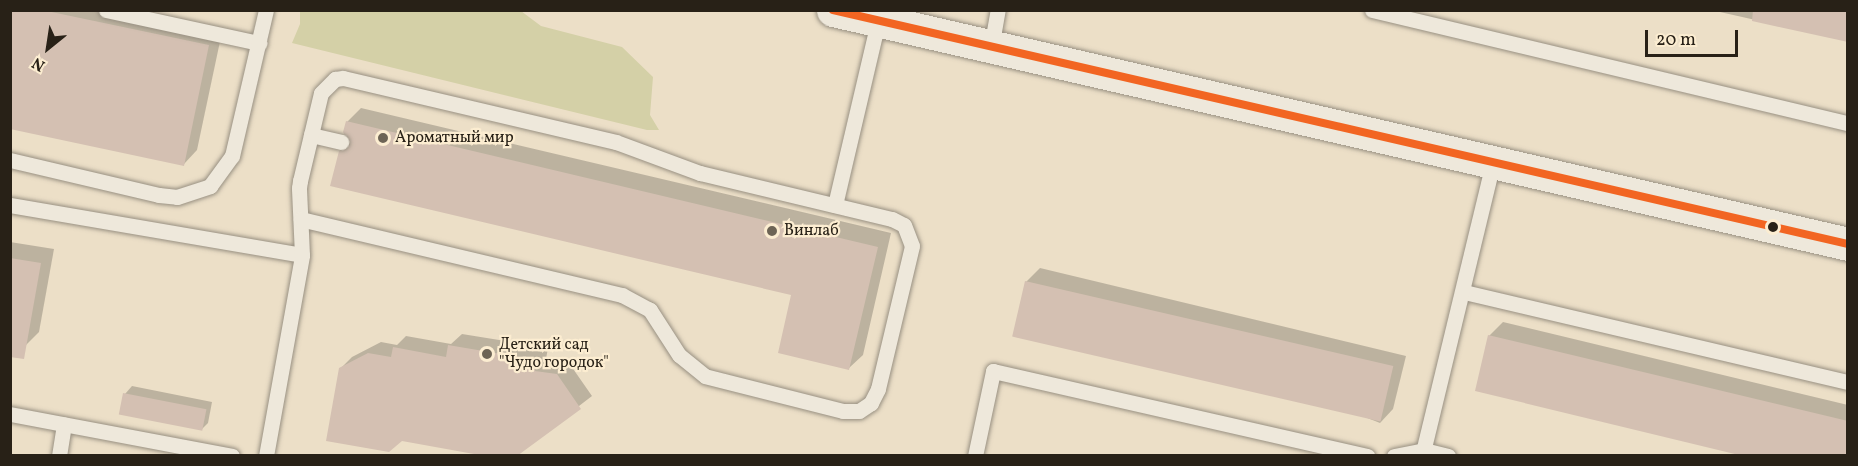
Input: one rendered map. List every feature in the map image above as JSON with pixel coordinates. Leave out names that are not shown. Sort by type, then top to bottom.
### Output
[{"type":"main road","points":[[833,10],[1848,244]]},
{"type":"lane","points":[[106,10],[259,43]]},
{"type":"lane","points":[[10,160],[159,195],[196,193],[222,175],[232,156],[266,10]]},
{"type":"lane","points":[[991,48],[998,10]]},
{"type":"lane","points":[[1372,10],[1848,123]]},
{"type":"lane","points":[[835,205],[878,21]]},
{"type":"lane","points":[[266,456],[302,255],[301,219],[300,182],[323,88],[343,78],[616,142],[700,173],[835,205],[904,225],[912,246],[878,389],[871,403],[859,411],[843,411],[705,376],[679,355],[650,309],[622,295],[301,219]]},
{"type":"lane","points":[[311,135],[341,142]]},
{"type":"lane","points":[[1423,453],[1464,292],[1493,163]]},
{"type":"lane","points":[[10,205],[302,255]]},
{"type":"lane","points":[[1464,292],[1848,382]]},
{"type":"lane","points":[[975,456],[993,370],[1367,456]]},
{"type":"lane","points":[[10,414],[232,456]]},
{"type":"lane","points":[[59,456],[64,424]]},
{"type":"lane","points":[[1394,456],[1423,453],[1448,456]]},
{"type":"shaded area","points":[[300,11],[521,11],[541,26],[622,47],[653,77],[650,115],[659,130],[647,130],[292,43],[300,24]]},
{"type":"building","points":[[10,10],[42,10],[209,45],[184,166],[10,129]]},
{"type":"building","points":[[1753,10],[1848,10],[1848,42],[1752,21]]},
{"type":"building","points":[[346,121],[878,247],[849,370],[778,353],[791,295],[330,186],[339,151],[350,145],[343,132]]},
{"type":"building","points":[[10,258],[41,263],[24,359],[10,357]]},
{"type":"building","points":[[1025,281],[1393,366],[1380,422],[1012,337]]},
{"type":"building","points":[[1488,335],[1848,421],[1848,456],[1743,456],[1475,391]]},
{"type":"building","points":[[448,345],[537,360],[535,371],[557,374],[581,409],[517,456],[485,456],[402,441],[389,452],[326,441],[339,368],[368,353],[391,357],[393,347],[446,357]]},
{"type":"building","points":[[123,393],[206,409],[202,431],[119,415]]},
{"type":"transit line","points":[[833,10],[1848,244]]},
{"type":"place","name":"Ароматный мир","points":[[383,138]]},
{"type":"place","name":"Винлаб","points":[[772,231]]},
{"type":"place","name":"Детский сад \"Чудо городок\"","points":[[487,354]]}]
